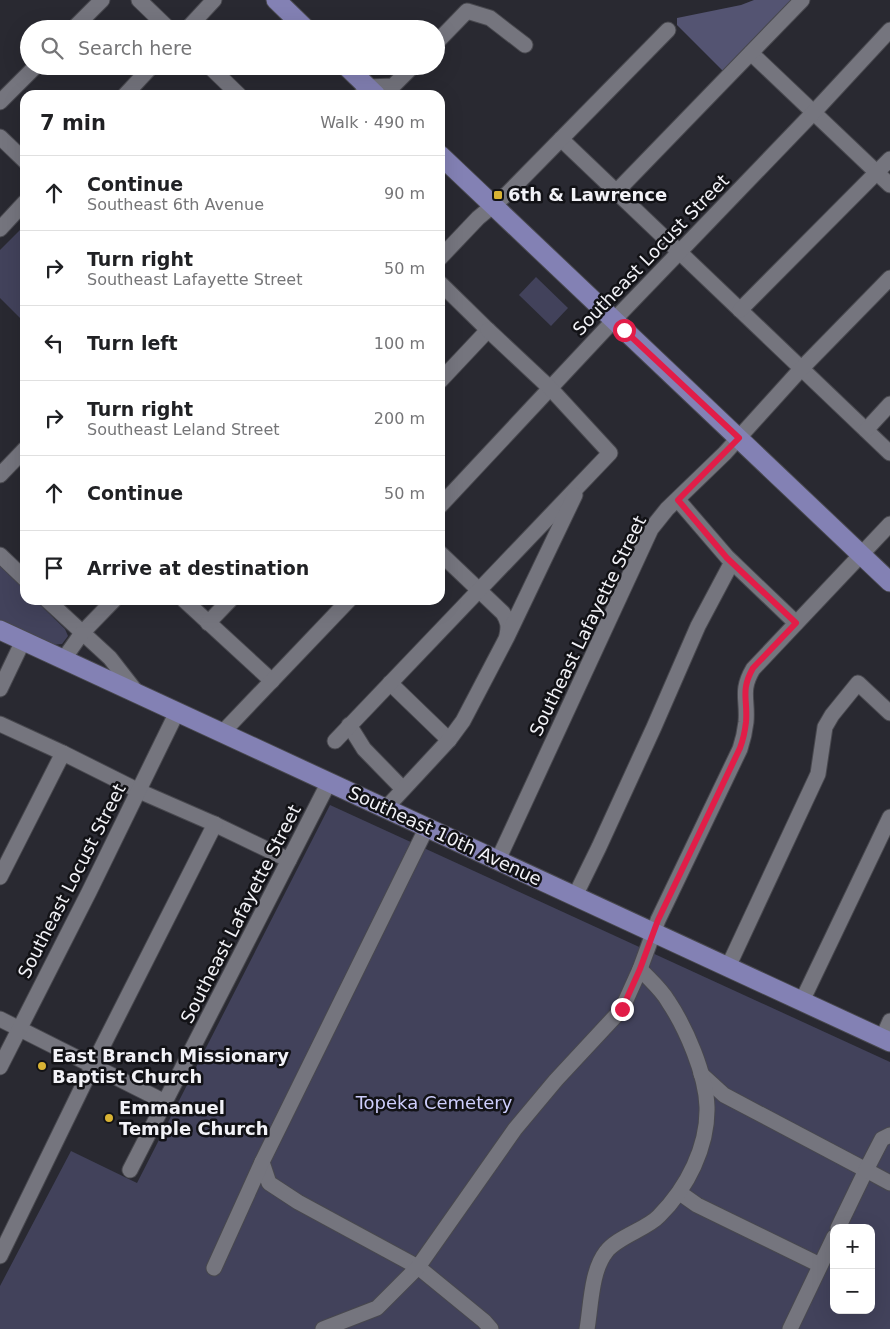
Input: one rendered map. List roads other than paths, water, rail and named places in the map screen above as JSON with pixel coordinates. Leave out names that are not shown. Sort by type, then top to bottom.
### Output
[{"type":"main road","points":[[276,0],[297,20]]},
{"type":"main road","points":[[354,75],[367,90]]},
{"type":"main road","points":[[445,160],[890,582]]},
{"type":"main road","name":"Southeast 10th Avenue","points":[[0,630],[886,1041]]},
{"type":"street","points":[[83,20],[102,0]]},
{"type":"street","points":[[138,0],[159,20]]},
{"type":"street","points":[[195,20],[214,0]]},
{"type":"street","points":[[617,192],[802,0]]},
{"type":"street","points":[[445,33],[467,11],[490,18],[525,45]]},
{"type":"street","points":[[445,253],[478,218],[508,193],[668,30]]},
{"type":"street","name":"Southeast Locust Street","points":[[445,501],[890,30]]},
{"type":"street","points":[[751,53],[890,185]]},
{"type":"street","points":[[0,102],[27,75]]},
{"type":"street","points":[[130,90],[144,75]]},
{"type":"street","points":[[218,75],[234,90]]},
{"type":"street","points":[[377,90],[393,86],[404,75]]},
{"type":"street","points":[[0,137],[20,156]]},
{"type":"street","points":[[561,139],[890,453]]},
{"type":"street","points":[[740,310],[890,159]]},
{"type":"street","points":[[0,228],[20,207]]},
{"type":"street","name":"Southeast Lafayette Street","points":[[498,860],[651,530],[667,509],[739,438],[801,369],[890,278]]},
{"type":"street","points":[[335,741],[610,453],[551,389],[445,288]]},
{"type":"street","points":[[445,376],[488,330]]},
{"type":"street","points":[[866,430],[890,404]]},
{"type":"street","points":[[0,475],[20,454]]},
{"type":"street","points":[[386,808],[449,740],[463,721],[507,636],[582,482]]},
{"type":"street","points":[[678,500],[732,562],[796,623]]},
{"type":"street","points":[[323,1329],[377,1308],[418,1267],[515,1129],[556,1080],[622,1009],[640,969],[653,933],[740,748],[746,722],[744,695],[748,678],[753,668],[890,524]]},
{"type":"street","points":[[0,555],[20,574]]},
{"type":"street","points":[[445,558],[503,613],[509,627],[507,636]]},
{"type":"street","points":[[575,896],[642,753],[698,626],[732,562]]},
{"type":"street","points":[[52,605],[110,658],[139,694]]},
{"type":"street","points":[[63,660],[82,633],[109,605]]},
{"type":"street","points":[[189,605],[272,681]]},
{"type":"street","points":[[208,622],[225,605]]},
{"type":"street","points":[[222,733],[344,605]]},
{"type":"street","points":[[0,689],[22,641]]},
{"type":"street","points":[[390,683],[449,740]]},
{"type":"street","points":[[728,967],[818,774],[825,727],[832,715],[858,683],[890,713]]},
{"type":"street","name":"Southeast Locust Street","points":[[0,1066],[177,712]]},
{"type":"street","points":[[0,724],[139,791],[215,824],[290,860]]},
{"type":"street","points":[[349,725],[364,749],[403,789]]},
{"type":"street","points":[[0,877],[63,753]]},
{"type":"street","name":"Southeast Lafayette Street","points":[[130,1170],[329,782]]},
{"type":"street","points":[[802,1001],[883,848],[890,816]]},
{"type":"street","points":[[0,1256],[93,1065],[215,824]]},
{"type":"street","points":[[214,1268],[262,1162],[427,827]]},
{"type":"street","points":[[587,1329],[595,1274],[606,1251],[628,1235],[658,1218],[680,1193],[693,1169],[705,1134],[707,1106],[700,1068],[668,1000],[640,969]]},
{"type":"street","points":[[0,1019],[165,1102]]},
{"type":"street","points":[[886,1041],[890,1021]]},
{"type":"street","points":[[701,1074],[724,1095],[890,1183]]},
{"type":"street","points":[[840,1224],[882,1139],[890,1135]]},
{"type":"street","points":[[262,1162],[269,1183],[298,1202],[418,1267],[491,1329]]},
{"type":"street","points":[[680,1193],[697,1205],[820,1265]]},
{"type":"street","points":[[790,1329],[830,1245]]},
{"type":"place","name":"6th & Lawrence","points":[[498,195]]},
{"type":"place","name":"East Branch Missionary Baptist Church","points":[[42,1066]]},
{"type":"place","name":"Emmanuel Temple Church","points":[[109,1118]]},
{"type":"park label","name":"Topeka Cemetery","points":[[434,1103]]}]
